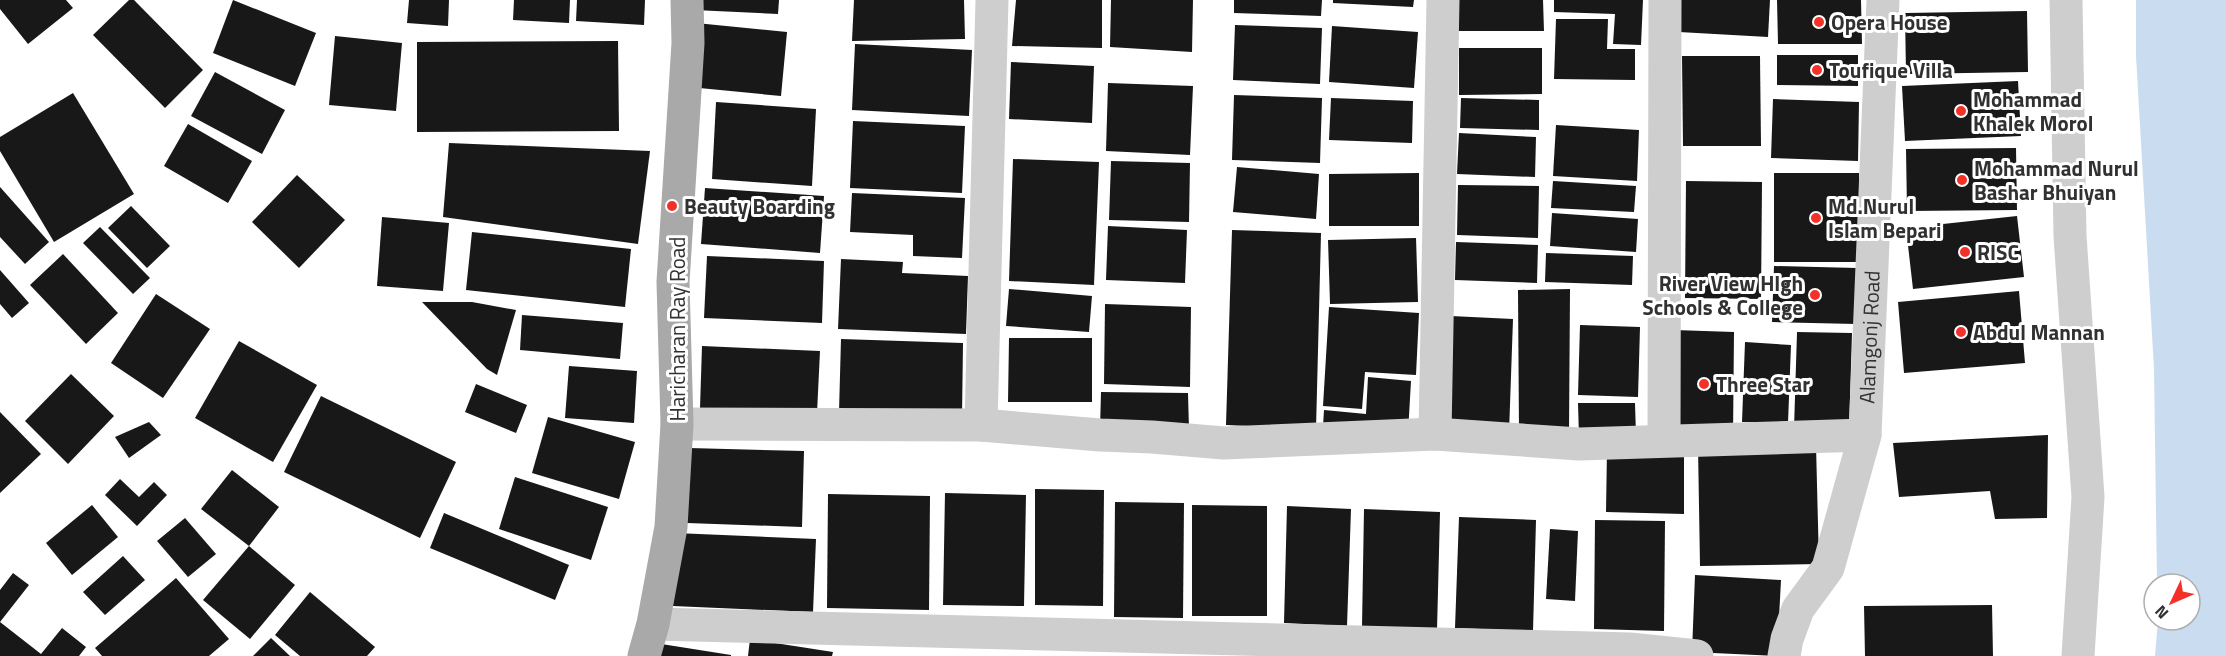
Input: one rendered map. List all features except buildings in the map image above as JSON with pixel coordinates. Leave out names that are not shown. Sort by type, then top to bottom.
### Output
[{"type":"main road","name":"Haricharan Ray Road","points":[[644,656],[653,624],[670,527],[677,424],[673,282],[688,43],[687,0]]},
{"type":"street","points":[[981,425],[992,0]]},
{"type":"street","points":[[1435,434],[1443,0]]},
{"type":"street","points":[[1664,440],[1665,0]]},
{"type":"street","name":"Alamgonj Road","points":[[1784,656],[1787,639],[1798,609],[1828,568],[1865,435],[1883,0]]},
{"type":"street","points":[[2066,0],[2070,236],[2088,497],[2078,656]]},
{"type":"street","points":[[677,424],[981,425],[1224,443],[1435,434],[1579,444],[1865,435]]},
{"type":"street","points":[[653,624],[1630,649],[1697,656]]},
{"type":"water","points":[[2136,0],[2226,0],[2226,656],[2155,656],[2157,632],[2202,632],[2202,572],[2157,572],[2154,369],[2136,56]]},
{"type":"place","name":"Opera House","points":[[1819,22]]},
{"type":"place","name":"Toufique Villa","points":[[1817,70]]},
{"type":"place","name":"Mohammad Khalek Morol","points":[[1961,111]]},
{"type":"place","name":"Mohammad Nurul Bashar Bhuiyan","points":[[1962,180]]},
{"type":"place","name":"Beauty Boarding","points":[[672,206]]},
{"type":"place","name":"Md.Nurul Islam Bepari","points":[[1816,218]]},
{"type":"place","name":"RISC","points":[[1965,252]]},
{"type":"place","name":"River View HIgh Schools & College","points":[[1815,295]]},
{"type":"place","name":"Abdul Mannan","points":[[1961,332]]},
{"type":"place","name":"Three Star","points":[[1704,384]]}]
